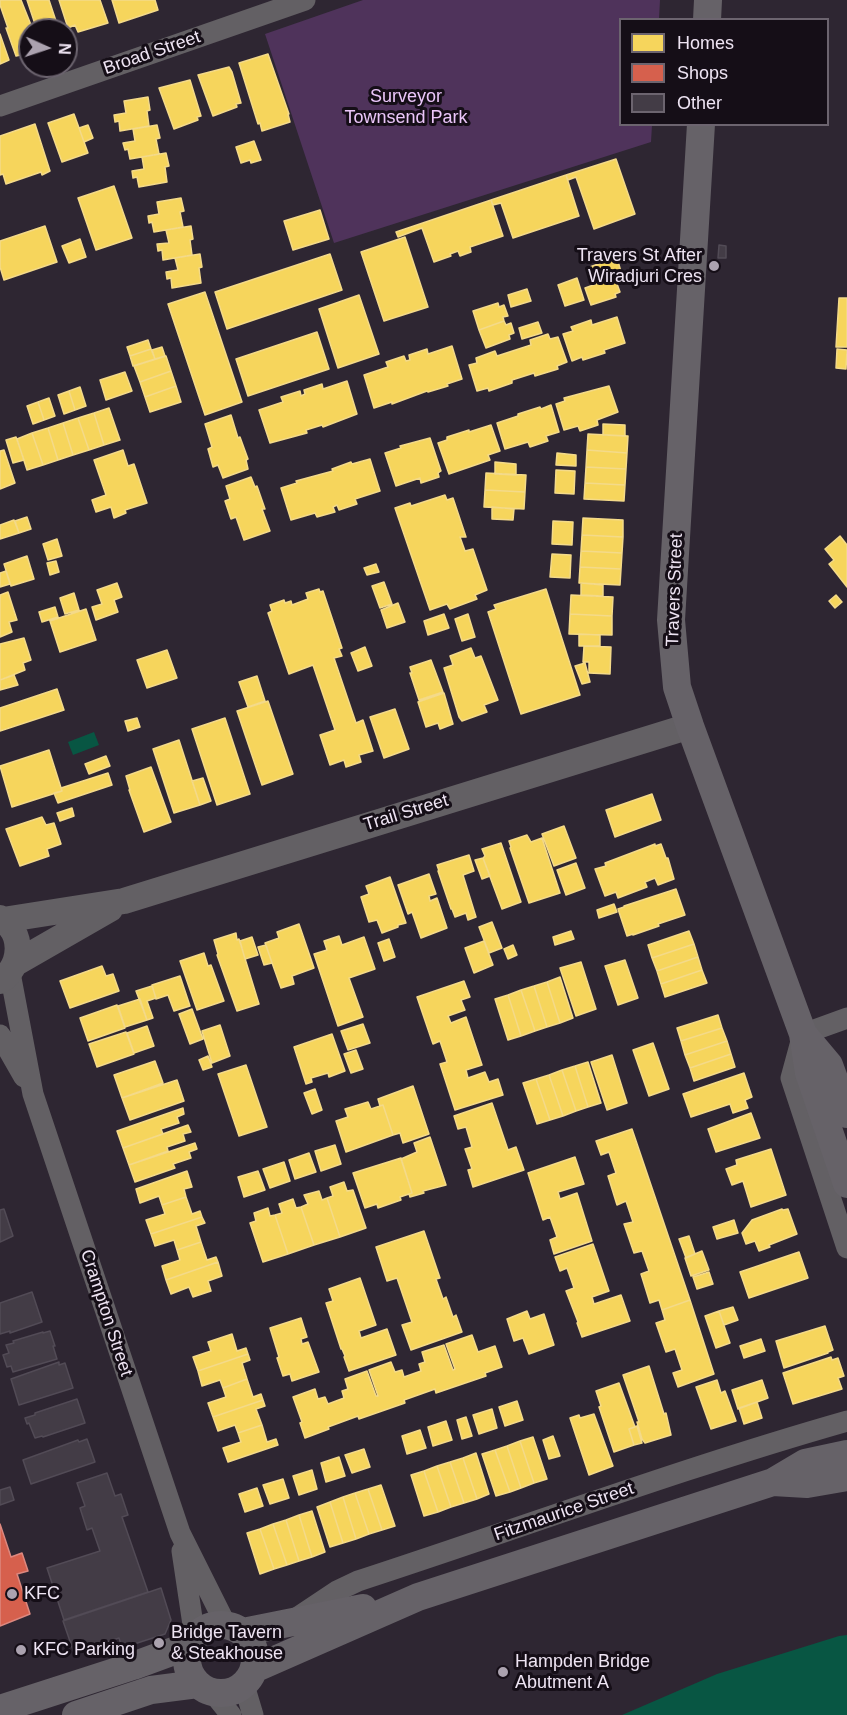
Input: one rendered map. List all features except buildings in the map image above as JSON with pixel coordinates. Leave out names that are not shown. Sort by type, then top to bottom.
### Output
[{"type":"main road","points":[[707,18],[708,0]]},
{"type":"main road","name":"Travers Street","points":[[700,126],[671,620],[677,687],[803,1034],[809,1073],[847,1185]]},
{"type":"main road","name":"Travers Street","points":[[803,1034],[829,1065],[847,1114]]},
{"type":"main road","name":"Fitzmaurice Street","points":[[234,1629],[290,1623],[418,1597],[774,1482],[805,1462],[847,1454]]},
{"type":"main road","name":"Fitzmaurice Street","points":[[774,1482],[807,1484],[847,1477]]},
{"type":"main road","points":[[807,1484],[847,1490]]},
{"type":"main road","name":"Fitzmaurice Street","points":[[249,1677],[418,1597]]},
{"type":"main road","points":[[76,1715],[151,1690],[214,1698],[236,1690],[249,1677],[255,1659],[254,1649],[249,1640],[234,1629],[214,1626],[203,1630],[193,1642],[188,1655],[188,1666],[192,1676],[214,1698]]},
{"type":"main road","points":[[0,1709],[133,1666],[193,1642]]},
{"type":"street","name":"Broad Street","points":[[0,105],[305,0]]},
{"type":"street","name":"Trail Street","points":[[2,919],[124,901],[690,726]]},
{"type":"street","name":"Trail Street","points":[[9,972],[124,901]]},
{"type":"street","points":[[2,919],[12,929],[17,939],[18,951],[9,972]]},
{"type":"street","name":"Crampton Street","points":[[9,972],[33,1094],[180,1533],[234,1629]]},
{"type":"street","points":[[847,1018],[803,1034],[791,1078],[847,1248]]},
{"type":"street","name":"Crampton Street","points":[[0,1035],[33,1094]]},
{"type":"street","name":"Fitzmaurice Street","points":[[290,1623],[337,1591],[358,1581],[676,1473],[847,1421]]},
{"type":"street","name":"Crampton Street","points":[[180,1533],[193,1642]]},
{"type":"street","points":[[249,1677],[253,1715]]},
{"type":"green space","name":"Surveyor Townsend Park","points":[[363,0],[660,0],[659,18],[619,18],[619,126],[652,126],[651,142],[334,243],[265,34]]},
{"type":"shaded area","points":[[94,732],[99,745],[73,755],[68,742]]},
{"type":"shaded area","points":[[847,1635],[847,1715],[622,1715],[717,1674]]},
{"type":"place","name":"Travers St After Wiradjuri Cres","points":[[714,266]]},
{"type":"place","name":"KFC","points":[[12,1594]]},
{"type":"place","name":"Bridge Tavern & Steakhouse","points":[[159,1643]]},
{"type":"place","name":"KFC Parking","points":[[21,1650]]},
{"type":"place","name":"Hampden Bridge Abutment A","points":[[503,1672]]}]
